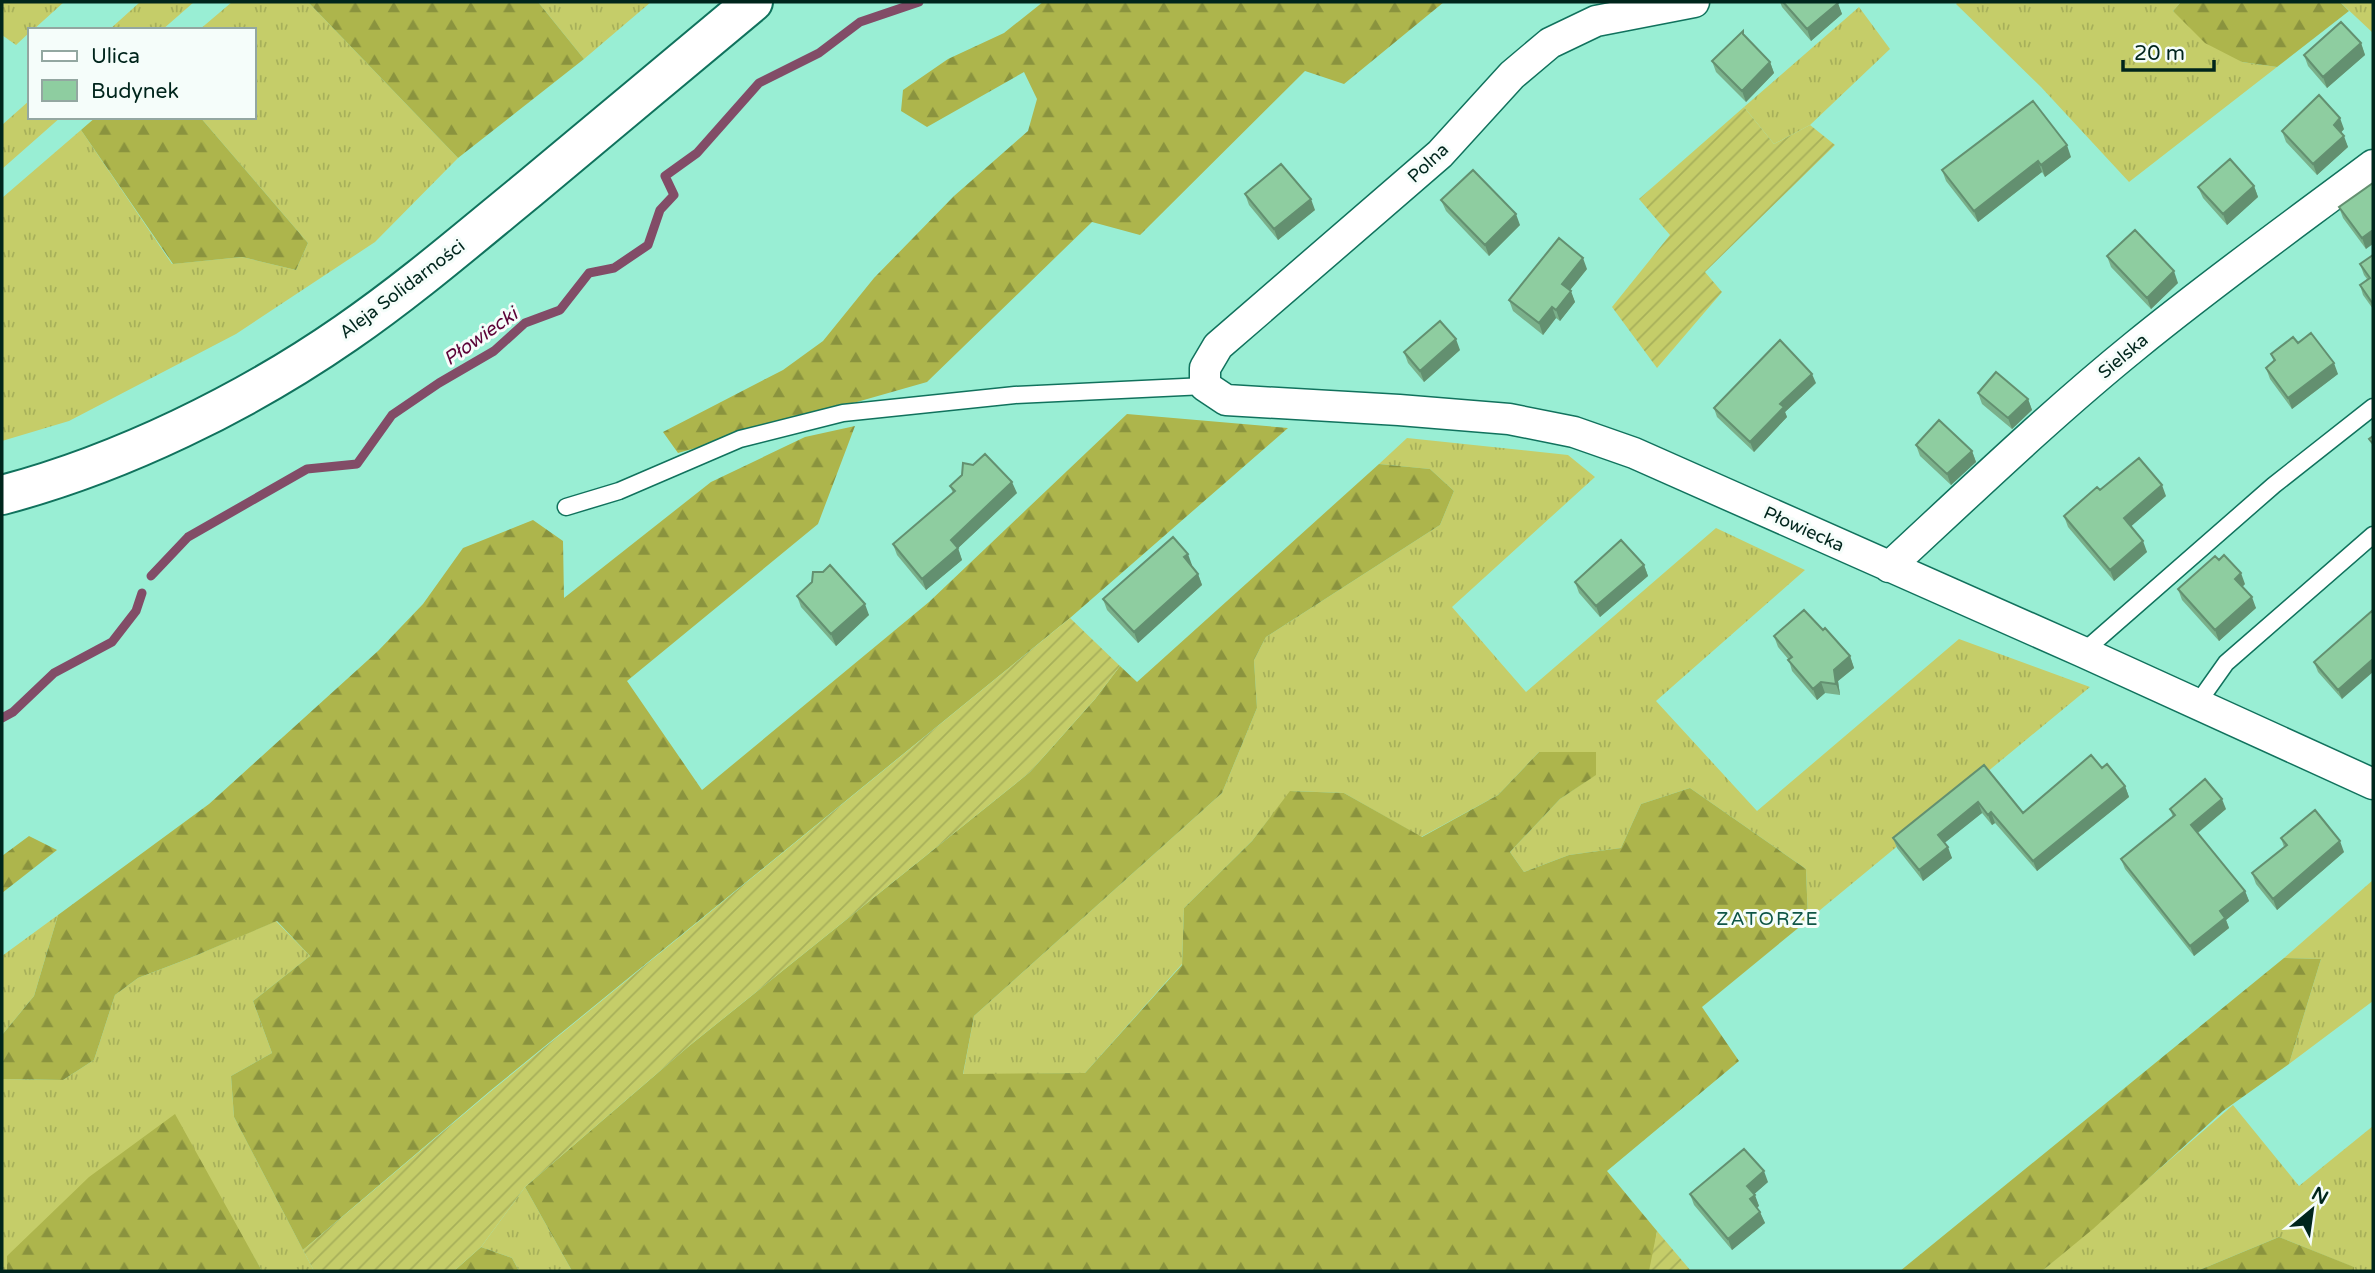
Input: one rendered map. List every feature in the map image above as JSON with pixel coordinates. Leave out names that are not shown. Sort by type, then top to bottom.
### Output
[{"type":"main road","name":"Aleja Solidarności","points":[[2,495],[48,483],[174,432],[259,387],[345,334],[428,272],[753,2]]},
{"type":"street","name":"Polna","points":[[1205,386],[1205,369],[1218,346],[1440,154],[1512,75],[1550,43],[1596,21],[1694,2]]},
{"type":"street","name":"Sielska","points":[[1889,567],[2134,346],[2222,277],[2373,166]]},
{"type":"street","name":"Płowiecka","points":[[1205,386],[1226,400],[1509,419],[1574,432],[1634,453],[2373,784]]},
{"type":"lane","points":[[566,507],[619,491],[740,439],[843,413],[1015,395],[1205,386]]},
{"type":"lane","points":[[2083,652],[2274,485],[2373,407]]},
{"type":"lane","points":[[2197,704],[2226,663],[2373,535]]},
{"type":"green space","points":[[2,2],[64,2],[35,28],[28,28],[28,34],[16,45],[2,35]]},
{"type":"green space","points":[[140,2],[194,2],[164,28],[111,28]]},
{"type":"green space","points":[[232,2],[308,2],[458,158],[375,242],[236,334],[69,421],[2,441],[2,198],[81,130],[172,264],[242,257],[296,270],[308,243],[202,119],[256,119],[256,28],[201,28]]},
{"type":"green space","points":[[308,2],[538,2],[584,59],[458,158]]},
{"type":"green space","points":[[538,2],[651,2],[584,59]]},
{"type":"green space","points":[[1043,2],[1444,2],[1344,84],[1305,71],[1140,235],[1092,222],[927,382],[678,453],[663,432],[783,370],[823,341],[874,278],[954,196],[1028,131],[1037,99],[1024,72],[927,127],[901,111],[903,90],[948,59],[1004,33]]},
{"type":"green space","points":[[2181,2],[2173,11],[2242,62],[2277,67],[2129,182],[2041,87],[1956,4]]},
{"type":"green space","points":[[2181,2],[2340,2],[2349,11],[2277,67],[2242,62],[2205,43],[2173,11]]},
{"type":"green space","points":[[2340,2],[2373,2],[2373,33]]},
{"type":"green space","points":[[1859,7],[1890,49],[1810,125],[1774,144],[1744,107]]},
{"type":"green space","points":[[28,102],[28,119],[59,119],[2,169],[2,125]]},
{"type":"green space","points":[[1744,107],[1774,144],[1810,125],[1835,145],[1705,272],[1722,292],[1657,368],[1612,307],[1670,235],[1639,199]]},
{"type":"green space","points":[[94,119],[202,119],[308,243],[296,270],[242,257],[173,264],[81,130]]},
{"type":"green space","points":[[1127,414],[1288,428],[1070,618],[490,1091],[303,1250],[234,1117],[231,1076],[272,1053],[253,1001],[310,956],[277,921],[138,978],[115,995],[94,1060],[63,1080],[2,1079],[2,1035],[34,996],[58,915],[209,804],[378,651],[423,604],[463,548],[533,520],[563,541],[564,598],[711,482],[805,437],[855,426],[818,524],[627,681],[702,790],[929,602]]},
{"type":"green space","points":[[1407,438],[1568,455],[1595,477],[1452,607],[1526,692],[1716,528],[1805,570],[1656,701],[1757,811],[1959,639],[2090,687],[1808,920],[1806,869],[1690,788],[1641,804],[1621,848],[1569,855],[1524,872],[1510,852],[1560,799],[1595,775],[1596,752],[1539,752],[1498,795],[1421,837],[1344,793],[1291,791],[1252,841],[1184,908],[1182,964],[1085,1073],[963,1075],[974,1016],[1222,793],[1257,708],[1254,660],[1266,637],[1440,525],[1454,491],[1430,469],[1379,464]]},
{"type":"green space","points":[[1379,464],[1430,469],[1454,491],[1440,525],[1266,637],[1254,660],[1257,708],[1222,793],[974,1016],[963,1074],[1085,1073],[1182,965],[1184,908],[1252,841],[1290,791],[1344,793],[1422,837],[1498,795],[1539,752],[1596,752],[1596,775],[1560,799],[1510,852],[1524,872],[1569,855],[1621,848],[1641,804],[1690,788],[1806,869],[1808,920],[1702,1007],[1739,1061],[1607,1171],[1657,1231],[1651,1270],[572,1271],[525,1187],[689,1046],[1030,772],[1095,699],[1120,666],[1137,682]]},
{"type":"green space","points":[[1070,618],[1120,666],[1095,699],[1030,772],[689,1046],[525,1187],[481,1247],[454,1271],[314,1271],[303,1250],[490,1092]]},
{"type":"green space","points":[[29,836],[57,850],[2,893],[2,856]]},
{"type":"green space","points":[[2373,880],[2373,1001],[2289,1064],[2321,959],[2284,958]]},
{"type":"green space","points":[[58,915],[34,996],[2,1035],[2,956]]},
{"type":"green space","points":[[276,921],[310,956],[253,1001],[272,1053],[231,1076],[234,1117],[314,1271],[262,1271],[229,1215],[7,1256],[7,1271],[2,1271],[2,1079],[63,1080],[94,1060],[115,995],[138,978]]},
{"type":"green space","points":[[2284,958],[2321,959],[2289,1064],[2223,1111],[2093,1229],[2042,1271],[1900,1271]]},
{"type":"green space","points":[[2233,1105],[2299,1186],[2373,1126],[2373,1271],[2354,1271],[2353,1267],[2279,1237],[2197,1271],[2042,1271]]},
{"type":"green space","points":[[175,1114],[262,1271],[7,1271],[7,1256],[89,1177]]},
{"type":"green space","points":[[525,1187],[572,1271],[519,1271],[512,1258],[481,1247]]},
{"type":"green space","points":[[1657,1231],[1691,1271],[1649,1271]]},
{"type":"green space","points":[[2279,1237],[2354,1267],[2354,1271],[2197,1271]]},
{"type":"green space","points":[[481,1247],[512,1258],[519,1271],[454,1271]]},
{"type":"building","points":[[1783,2],[1837,2],[1838,3],[1807,29]]},
{"type":"building","points":[[2341,22],[2361,43],[2323,77],[2304,55]]},
{"type":"building","points":[[1743,31],[1770,62],[1742,91],[1712,61]]},
{"type":"building","points":[[2319,95],[2340,118],[2334,125],[2344,136],[2313,164],[2282,131]]},
{"type":"building","points":[[2033,101],[2067,145],[2041,165],[2038,161],[1974,211],[1942,170]]},
{"type":"building","points":[[2230,159],[2254,186],[2223,214],[2198,187]]},
{"type":"building","points":[[1281,164],[1311,199],[1274,229],[1245,194]]},
{"type":"building","points":[[1473,170],[1516,214],[1485,245],[1441,200]]},
{"type":"building","points":[[2373,183],[2373,230],[2362,238],[2339,207]]},
{"type":"building","points":[[2135,230],[2174,271],[2147,298],[2107,256]]},
{"type":"building","points":[[1559,238],[1583,258],[1562,284],[1571,291],[1556,310],[1552,307],[1539,323],[1509,300]]},
{"type":"building","points":[[2373,255],[2373,304],[2360,285],[2370,278],[2360,264]]},
{"type":"building","points":[[1440,321],[1456,339],[1420,371],[1404,352]]},
{"type":"building","points":[[2311,333],[2334,363],[2288,398],[2266,368],[2275,360],[2271,354],[2293,337],[2298,343]]},
{"type":"building","points":[[1780,340],[1812,374],[1780,404],[1784,407],[1750,442],[1714,408]]},
{"type":"building","points":[[1996,372],[2028,399],[2008,418],[1978,393]]},
{"type":"building","points":[[1939,420],[1972,451],[1947,474],[1916,445]]},
{"type":"building","points":[[985,454],[1012,482],[951,540],[958,548],[922,579],[893,544],[955,491],[950,486],[962,475],[963,463],[973,465]]},
{"type":"building","points":[[2139,458],[2162,485],[2124,518],[2143,541],[2110,570],[2064,516],[2097,487],[2100,490]]},
{"type":"building","points":[[1173,537],[1188,554],[1184,557],[1198,574],[1134,632],[1103,599]]},
{"type":"building","points":[[1621,540],[1644,565],[1596,606],[1575,582]]},
{"type":"building","points":[[2224,555],[2241,573],[2235,579],[2252,597],[2215,630],[2178,589],[2215,556],[2219,560]]},
{"type":"building","points":[[830,565],[865,604],[831,634],[797,596],[812,582],[813,572],[823,572]]},
{"type":"building","points":[[1804,610],[1823,630],[1825,628],[1850,656],[1834,670],[1836,684],[1821,682],[1813,689],[1788,660],[1792,657],[1774,636]]},
{"type":"building","points":[[2373,610],[2373,659],[2338,690],[2314,662]]},
{"type":"building","points":[[2091,755],[2102,768],[2107,764],[2125,786],[2033,861],[1991,812],[1988,815],[1978,802],[1938,835],[1948,847],[1919,870],[1893,838],[1984,765],[2023,813]]},
{"type":"building","points":[[2205,779],[2222,799],[2191,825],[2245,891],[2220,911],[2225,918],[2190,946],[2121,859],[2175,815],[2170,809]]},
{"type":"building","points":[[2315,810],[2340,841],[2273,899],[2252,873],[2287,845],[2281,838]]},
{"type":"building","points":[[1744,1149],[1764,1171],[1747,1186],[1755,1195],[1750,1199],[1760,1212],[1728,1239],[1690,1194]]},
{"type":"waterway","name":"Płowiecki","points":[[151,576],[188,537],[307,469],[357,464],[392,415],[439,383],[494,351],[525,323],[560,310],[589,273],[614,268],[648,245],[660,210],[674,195],[665,176],[697,153],[759,83],[819,53],[860,22],[919,2]]},
{"type":"waterway","name":"Płowiecki","points":[[2,718],[13,712],[54,673],[112,642],[136,611],[142,593]]},
{"type":"district","name":"ZATORZE","points":[[1768,918]]}]
